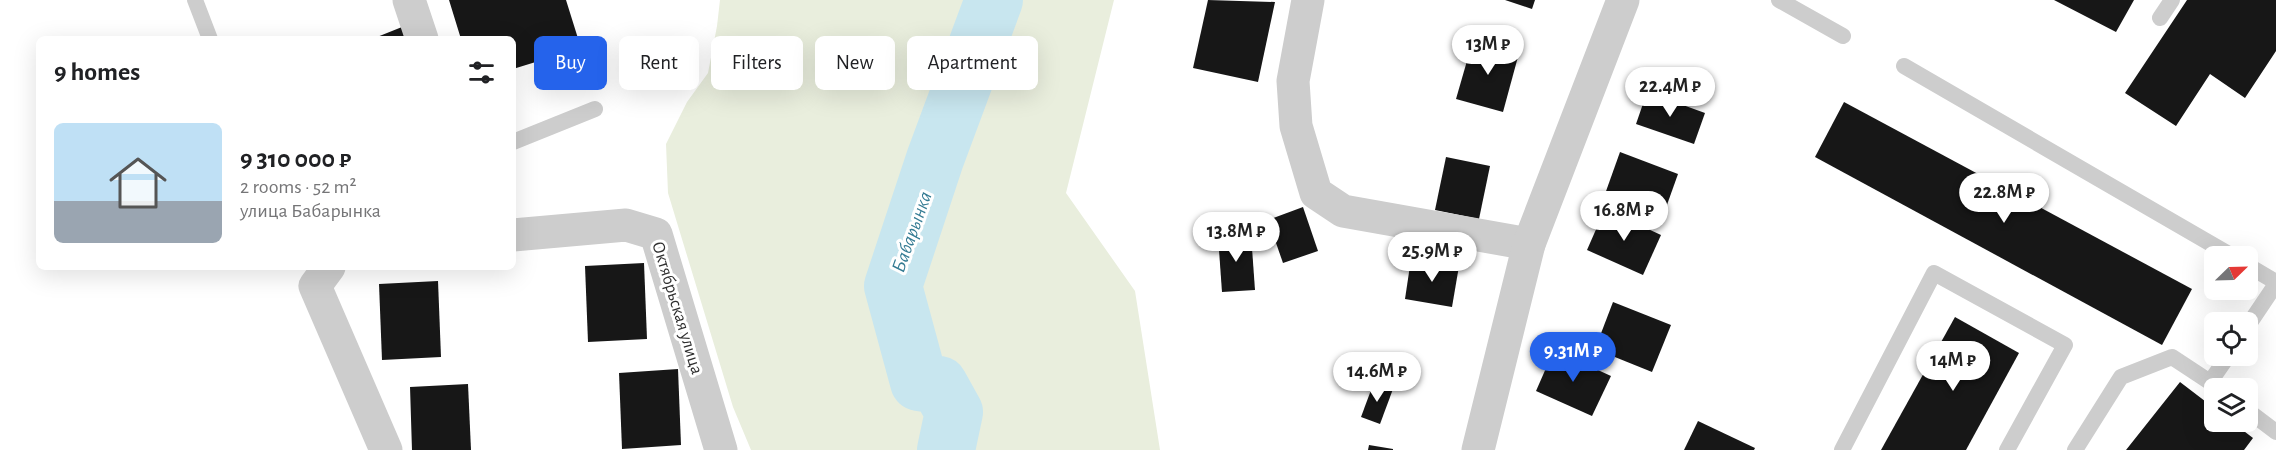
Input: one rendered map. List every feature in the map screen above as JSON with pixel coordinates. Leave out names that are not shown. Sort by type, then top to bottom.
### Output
[{"type":"street","points":[[409,0],[421,36]]},
{"type":"street","points":[[1308,0],[1293,81],[1296,126],[1316,193],[1343,212],[1529,244]]},
{"type":"street","points":[[1478,450],[1529,244],[1623,0]]},
{"type":"street","name":"Октябрьская улица","points":[[516,235],[626,225],[656,234],[722,450]]},
{"type":"street","points":[[316,273],[386,450]]},
{"type":"lane","points":[[195,0],[209,36]]},
{"type":"lane","points":[[1779,0],[1843,36]]},
{"type":"lane","points":[[2160,18],[2172,0]]},
{"type":"lane","points":[[1904,66],[2215,246]]},
{"type":"lane","points":[[516,141],[594,109]]},
{"type":"lane","points":[[2257,312],[2276,283],[2258,272]]},
{"type":"lane","points":[[1842,450],[1934,273],[2065,345],[2007,450]]},
{"type":"lane","points":[[2075,450],[2121,377],[2172,357],[2204,378]]},
{"type":"lane","points":[[2258,418],[2276,432]]},
{"type":"green space","points":[[720,0],[1114,0],[1066,193],[1135,291],[1160,450],[751,450],[733,407],[668,193],[666,144],[687,102],[696,90],[699,90],[699,85],[708,73],[711,57],[711,90],[803,90],[803,36],[715,36]]},
{"type":"building","points":[[449,0],[566,0],[577,36],[534,36],[534,63],[516,68],[516,36],[460,36]]},
{"type":"building","points":[[1208,0],[1275,2],[1258,82],[1193,68]]},
{"type":"building","points":[[1505,0],[1535,0],[1532,9]]},
{"type":"building","points":[[2054,0],[2134,0],[2116,32]]},
{"type":"building","points":[[2187,0],[2276,0],[2276,51],[2245,98],[2210,74],[2176,126],[2125,93]]},
{"type":"building","points":[[402,27],[405,36],[380,36]]},
{"type":"building","points":[[1473,40],[1519,53],[1503,112],[1456,99]]},
{"type":"building","points":[[1647,92],[1705,113],[1694,144],[1636,124]]},
{"type":"building","points":[[1844,102],[2192,289],[2162,345],[1815,157]]},
{"type":"building","points":[[1620,152],[1678,174],[1663,216],[1605,194]]},
{"type":"building","points":[[1446,157],[1490,166],[1479,219],[1435,210]]},
{"type":"building","points":[[1303,207],[1318,251],[1283,263],[1268,220]]},
{"type":"building","points":[[1605,209],[1661,235],[1643,275],[1587,250]]},
{"type":"building","points":[[1251,234],[1255,290],[1222,292],[1218,236]]},
{"type":"building","points":[[1411,259],[1459,266],[1452,307],[1405,299]]},
{"type":"building","points":[[644,263],[647,339],[588,342],[585,266]]},
{"type":"building","points":[[438,281],[441,357],[382,360],[379,284]]},
{"type":"building","points":[[1613,302],[1671,325],[1652,372],[1595,349]]},
{"type":"building","points":[[1955,317],[2019,353],[1966,450],[1881,450]]},
{"type":"building","points":[[1554,350],[1611,376],[1592,416],[1536,391]]},
{"type":"building","points":[[678,369],[681,445],[622,449],[619,373]]},
{"type":"building","points":[[1374,382],[1393,389],[1380,424],[1361,417]]},
{"type":"building","points":[[2180,382],[2204,400],[2204,432],[2245,432],[2253,438],[2244,450],[2126,450]]},
{"type":"building","points":[[468,384],[471,450],[412,450],[410,387]]},
{"type":"building","points":[[1698,421],[1755,448],[1754,450],[1684,450]]},
{"type":"building","points":[[1369,445],[1393,449],[1393,450],[1368,450]]},
{"type":"waterway","name":"Бабарынка","points":[[946,450],[954,412],[939,385],[919,382],[893,286],[935,159],[994,0]]}]
